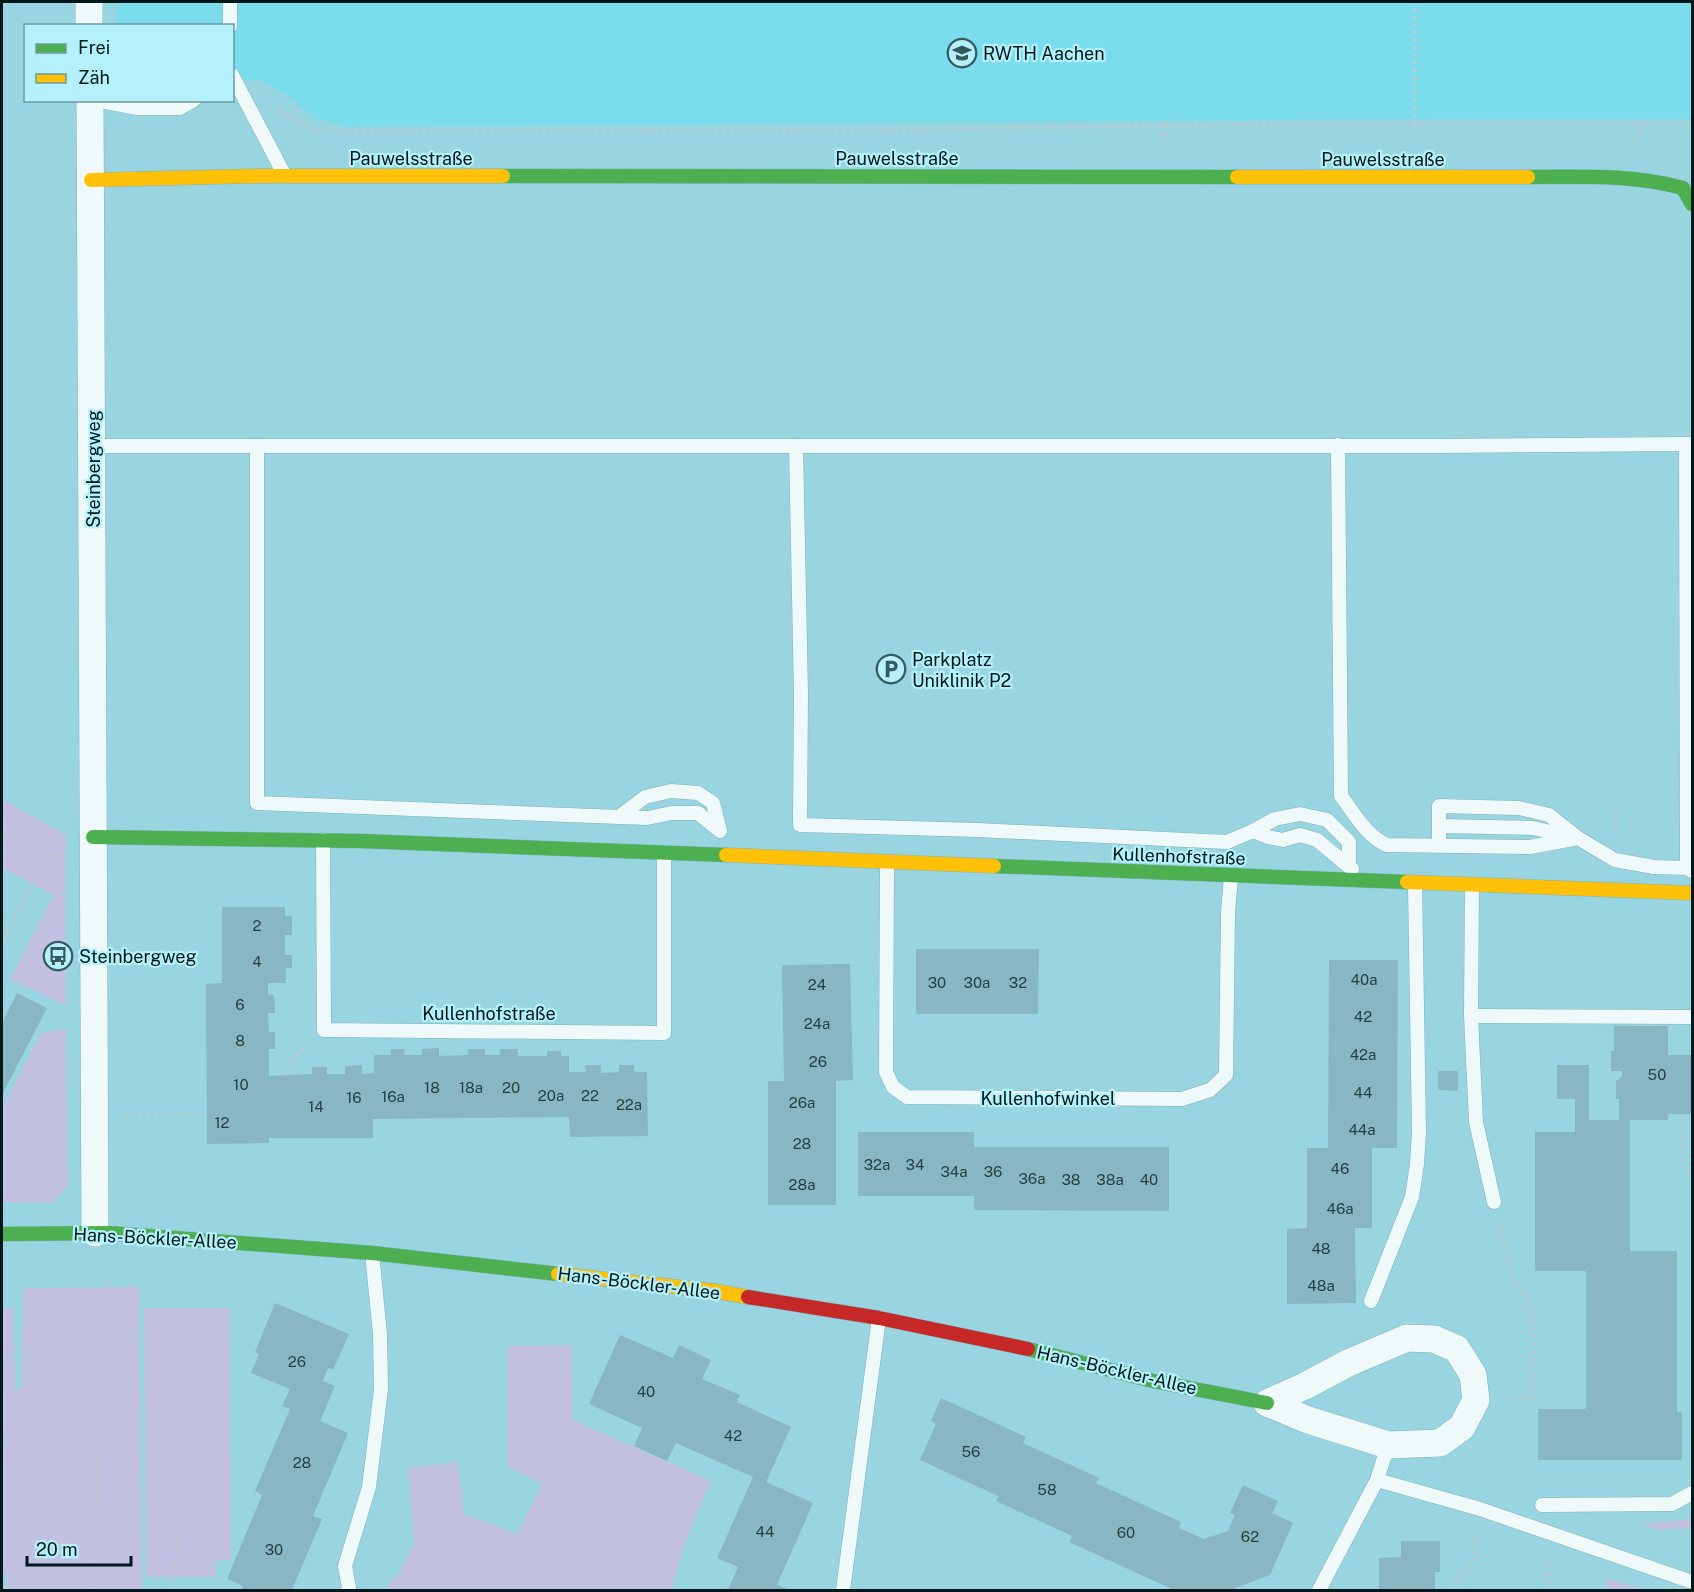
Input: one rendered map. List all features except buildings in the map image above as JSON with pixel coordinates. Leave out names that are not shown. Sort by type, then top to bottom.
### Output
[{"type":"street","points":[[89,2],[89,24]]},
{"type":"street","name":"Steinbergweg","points":[[90,102],[94,1116],[101,1233]]},
{"type":"street","name":"Pauwelsstraße","points":[[91,180],[285,176],[1625,177],[1657,181],[1683,188]]},
{"type":"street","points":[[1683,188],[1692,204]]},
{"type":"street","name":"Kullenhofstraße","points":[[93,837],[323,840],[1692,894]]},
{"type":"street","name":"Hans-Böckler-Allee","points":[[2,1234],[101,1233],[372,1253],[715,1291],[879,1318],[1021,1347],[1153,1380],[1267,1403],[1308,1420],[1388,1445],[1440,1443],[1462,1426],[1476,1400],[1473,1375],[1456,1349],[1434,1339],[1407,1338],[1348,1363],[1267,1403]]},
{"type":"lane","points":[[230,2],[230,24]]},
{"type":"lane","points":[[234,79],[285,176]]},
{"type":"lane","points":[[106,102],[138,108],[180,108],[190,102]]},
{"type":"lane","points":[[1683,188],[1692,174]]},
{"type":"lane","points":[[1338,445],[1341,796],[1369,833],[1377,841],[1387,845],[1530,847],[1578,838]]},
{"type":"lane","points":[[93,446],[1689,445],[1690,869],[1654,867],[1616,860],[1578,838],[1550,815],[1519,808],[1439,806],[1439,845]]},
{"type":"lane","points":[[256,446],[256,803],[647,818],[672,813],[698,813],[720,830]]},
{"type":"lane","points":[[796,446],[801,694],[800,825],[978,830],[1227,842],[1275,819],[1300,814],[1327,820],[1349,842],[1349,866]]},
{"type":"lane","points":[[620,816],[645,797],[671,791],[698,793],[713,803],[726,856]]},
{"type":"lane","points":[[1439,826],[1533,828],[1578,838]]},
{"type":"lane","points":[[1254,831],[1283,840],[1300,835],[1317,840],[1364,879],[1373,881]]},
{"type":"lane","points":[[323,840],[324,1030]]},
{"type":"lane","name":"Kullenhofstraße","points":[[324,1030],[664,1033],[664,854]]},
{"type":"lane","name":"Kullenhofwinkel","points":[[887,862],[886,1072],[893,1087],[907,1096],[1182,1099],[1210,1090],[1226,1075],[1228,913],[1231,876]]},
{"type":"lane","points":[[1371,1301],[1412,1197],[1417,1164],[1419,1132],[1415,883]]},
{"type":"lane","points":[[1472,885],[1471,1016],[1476,1122],[1494,1202]]},
{"type":"lane","points":[[1471,1016],[1692,1017]]},
{"type":"lane","points":[[348,1590],[345,1566],[369,1487],[381,1389],[380,1334],[372,1253]]},
{"type":"lane","points":[[843,1590],[879,1318]]},
{"type":"lane","points":[[1319,1590],[1377,1480],[1388,1445]]},
{"type":"lane","points":[[1377,1480],[1480,1509],[1692,1582]]},
{"type":"lane","points":[[1542,1505],[1672,1504],[1692,1493]]},
{"type":"path","points":[[1414,124],[1415,2]]},
{"type":"path","points":[[255,121],[281,111],[315,131],[890,131],[1166,125],[1692,124]]},
{"type":"path","points":[[2,832],[45,855],[2,945]]},
{"type":"path","points":[[286,1075],[293,1059],[324,1030]]},
{"type":"path","points":[[1683,1114],[1683,1166],[1692,1172]]},
{"type":"path","points":[[94,1116],[207,1116]]},
{"type":"path","points":[[1494,1202],[1514,1283],[1529,1300],[1534,1338],[1533,1399]]},
{"type":"path","points":[[94,1590],[96,1502],[104,1372],[101,1233]]},
{"type":"path","points":[[171,1590],[187,1500]]},
{"type":"path","points":[[1450,1590],[1473,1564],[1480,1509]]},
{"type":"path","points":[[1549,1590],[1552,1535]]},
{"type":"shaded area","name":"RWTH Aachen","points":[[116,2],[1692,2],[1692,119],[346,127],[314,118],[290,97],[259,80],[234,81],[234,24],[117,24]]},
{"type":"shaded area","points":[[2,799],[66,835],[66,1006],[10,979],[54,895],[2,868]]},
{"type":"shaded area","points":[[66,1029],[68,1186],[52,1203],[2,1202],[2,1108],[41,1033]]},
{"type":"shaded area","points":[[139,1287],[142,1590],[6,1590],[6,1574],[2,1574],[2,1446],[5,1446],[5,1438],[2,1438],[2,1308],[14,1308],[15,1389],[22,1389],[23,1288]]},
{"type":"shaded area","points":[[144,1308],[230,1308],[231,1560],[215,1561],[215,1577],[146,1577]]},
{"type":"shaded area","points":[[572,1345],[573,1420],[711,1481],[683,1548],[672,1590],[384,1590],[399,1574],[414,1543],[408,1468],[458,1462],[464,1514],[517,1534],[542,1483],[507,1467],[507,1346]]},
{"type":"shaded area","points":[[1692,1516],[1692,1527],[1690,1528],[1659,1530],[1642,1524],[1685,1520]]},
{"type":"shaded area","points":[[1606,1579],[1641,1588],[1641,1590],[1607,1590]]},
{"type":"traffic: fast","points":[[503,176],[1237,177]]},
{"type":"traffic: fast","points":[[1528,177],[1606,177],[1644,180],[1683,188],[1692,204]]},
{"type":"traffic: fast","points":[[93,837],[361,841],[726,855]]},
{"type":"traffic: fast","points":[[994,866],[1407,882]]},
{"type":"traffic: fast","points":[[2,1234],[108,1233],[372,1253],[558,1274]]},
{"type":"traffic: fast","points":[[1028,1349],[1153,1381],[1267,1403]]},
{"type":"traffic: slow","points":[[91,180],[255,176],[503,176]]},
{"type":"traffic: slow","points":[[1237,177],[1528,177]]},
{"type":"traffic: slow","points":[[726,855],[994,866]]},
{"type":"traffic: slow","points":[[1407,882],[1692,893]]},
{"type":"traffic: slow","points":[[558,1274],[715,1291],[748,1297]]},
{"type":"traffic: jam","points":[[748,1297],[879,1318],[1028,1349]]},
{"type":"place","name":"RWTH Aachen","points":[[962,53]]},
{"type":"place","name":"Parkplatz Uniklinik P2","points":[[891,669]]},
{"type":"place","name":"Steinbergweg","points":[[58,956]]}]
